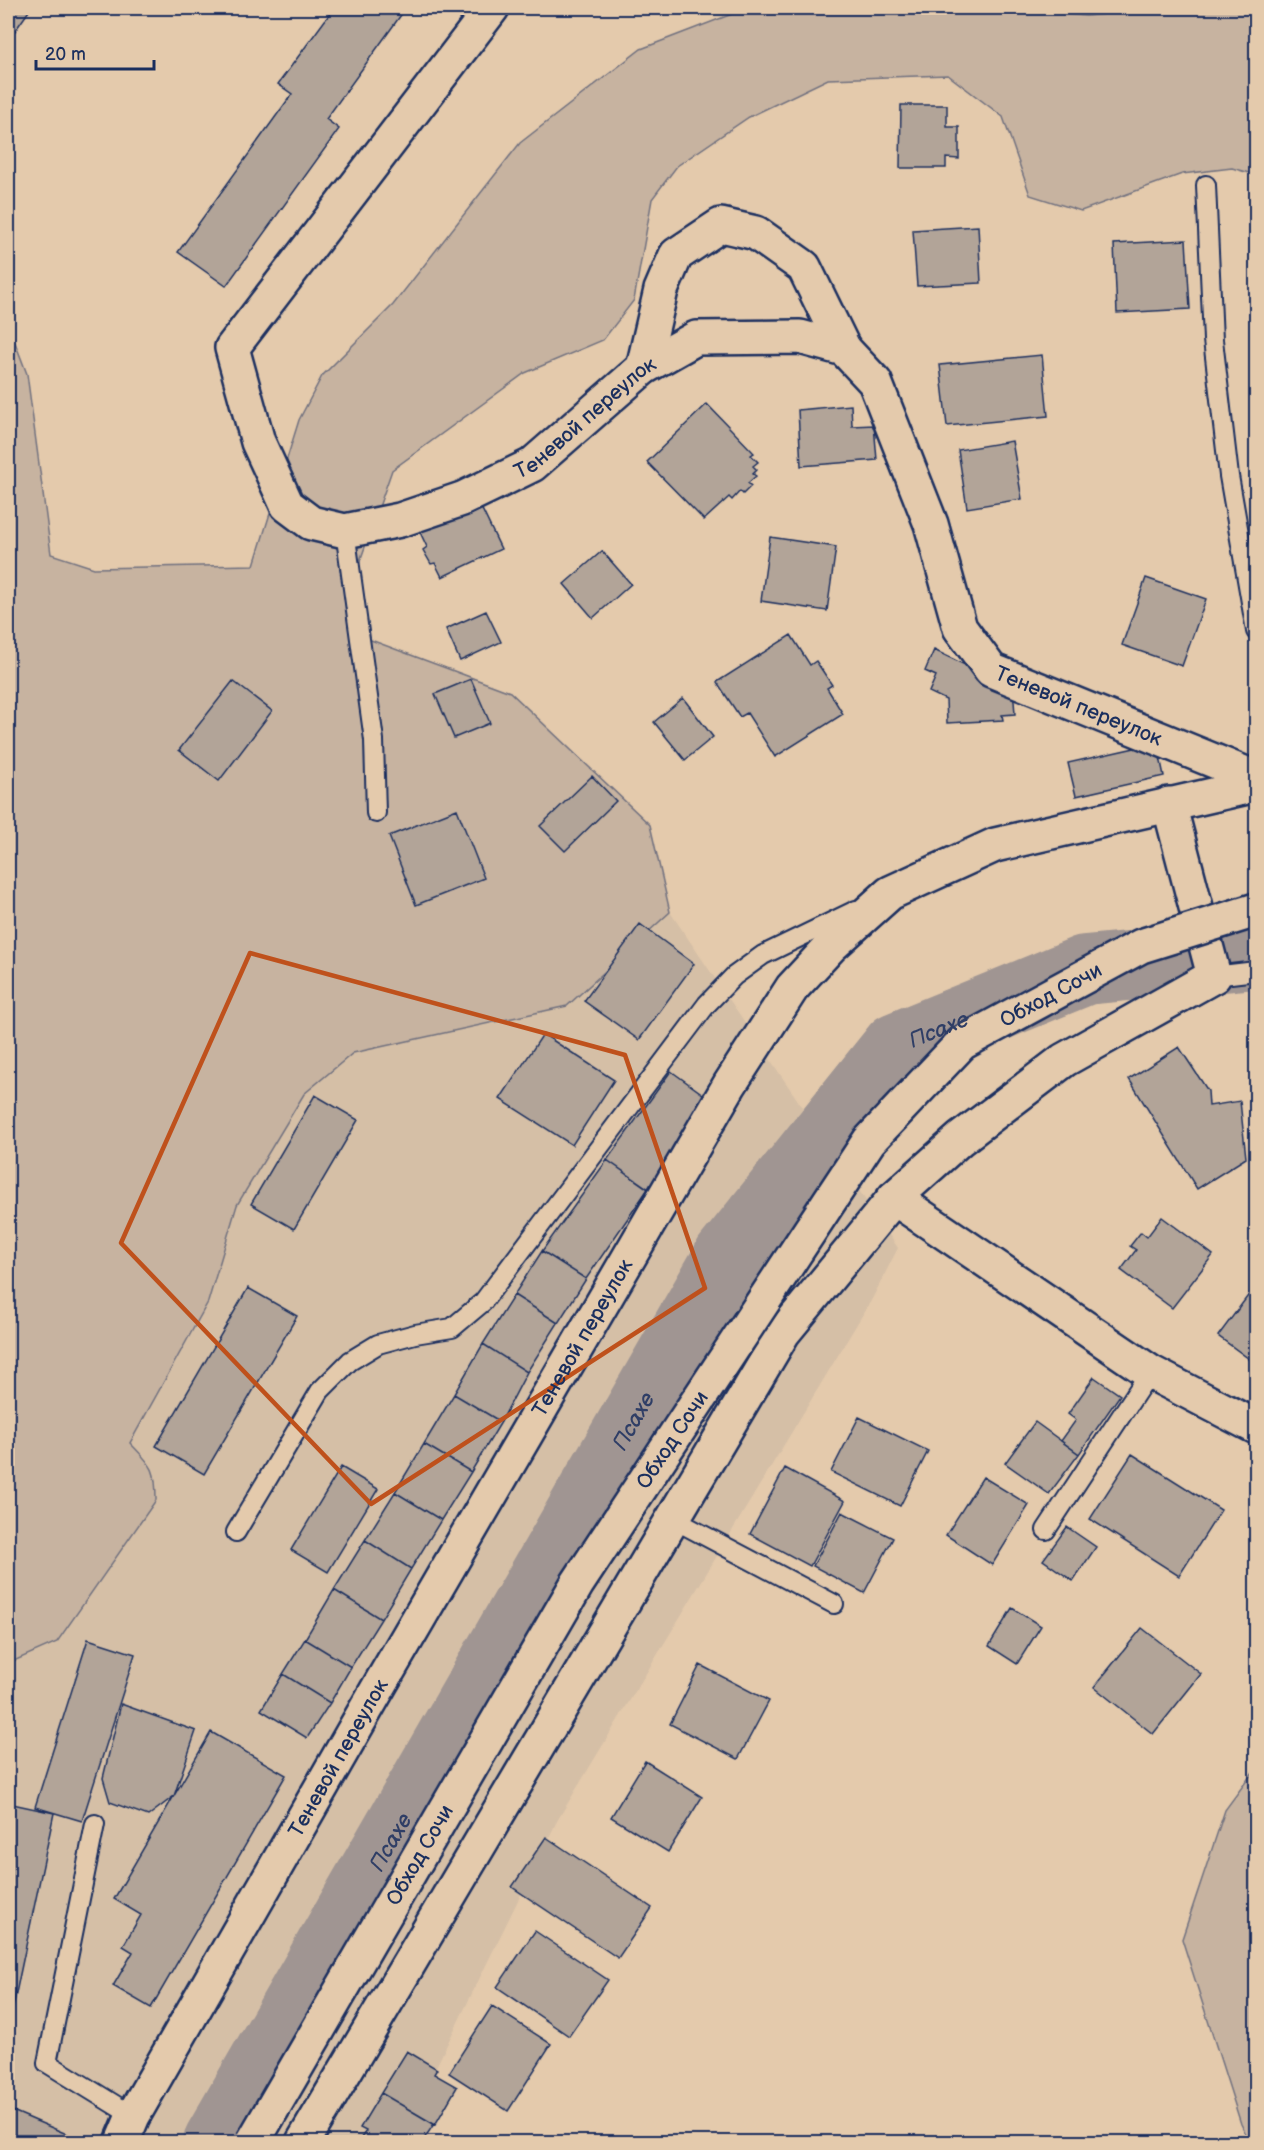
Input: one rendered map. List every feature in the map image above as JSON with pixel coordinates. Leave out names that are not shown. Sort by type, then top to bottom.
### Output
[{"type":"main road","name":"Теневой переулок","points":[[492,8],[232,348],[258,442],[287,505],[311,523],[345,531],[400,520],[462,500],[532,465],[644,368],[696,338],[800,337],[844,349],[874,382],[931,524],[960,628],[991,670],[1257,778]]},
{"type":"main road","points":[[644,368],[661,290],[676,255],[721,225],[756,233],[804,267],[844,349]]},
{"type":"main road","name":"Теневой переулок","points":[[127,2129],[375,1694],[730,1083],[792,988],[831,946],[890,893],[995,844],[1257,785]]},
{"type":"main road","points":[[303,2142],[783,1333],[894,1198],[960,1138],[1064,1060],[1214,976],[1169,804]]},
{"type":"main road","name":"Обход Сочи","points":[[253,2142],[577,1584],[869,1141],[962,1043],[1141,945],[1257,910]]},
{"type":"main road","points":[[894,1198],[1150,1372],[1257,1427]]},
{"type":"lane","points":[[1206,185],[1213,340],[1229,476],[1257,631]]},
{"type":"lane","points":[[345,531],[374,740],[376,813]]},
{"type":"lane","points":[[236,1532],[320,1390],[350,1361],[378,1344],[415,1334],[452,1328],[483,1302],[707,1004],[734,976],[763,956],[890,893]]},
{"type":"lane","points":[[1214,976],[1257,971]]},
{"type":"lane","points":[[1047,1530],[1150,1372]]},
{"type":"lane","points":[[673,1519],[834,1604]]},
{"type":"lane","points":[[95,1824],[47,2063],[127,2129]]},
{"type":"highlighted area","points":[[250,953],[625,1055],[705,1288],[371,1504],[121,1243]]},
{"type":"shaded area","points":[[765,8],[868,8],[930,12],[1033,11],[1086,16],[1171,8],[1256,8],[1256,175],[1232,168],[1182,174],[1081,211],[1030,195],[1003,117],[948,75],[828,79],[749,117],[677,166],[652,199],[634,300],[603,340],[525,373],[392,470],[359,564],[352,633],[510,692],[650,825],[670,912],[567,1006],[353,1053],[304,1094],[237,1205],[208,1302],[130,1443],[154,1474],[156,1500],[57,1642],[9,1663],[8,1666],[8,324],[27,374],[51,554],[94,568],[254,565],[299,420],[322,376],[393,305],[520,143],[641,49],[732,14]]},
{"type":"shaded area","points":[[670,912],[898,1248],[872,1299],[557,1821],[399,2142],[8,2142],[8,1666],[151,1465],[130,1443],[208,1302],[237,1205],[304,1094],[353,1053],[567,1006]]},
{"type":"shaded area","points":[[1256,1768],[1256,2142],[1250,2142],[1241,2124],[1182,1939],[1225,1810]]},
{"type":"building","points":[[8,8],[31,8],[10,38],[8,36]]},
{"type":"building","points":[[334,8],[406,8],[326,119],[339,129],[226,286],[178,252],[292,94],[278,84]]},
{"type":"building","points":[[901,105],[947,105],[947,127],[959,127],[959,159],[946,158],[946,168],[900,168]]},
{"type":"building","points":[[978,226],[981,283],[917,286],[913,230]]},
{"type":"building","points":[[1186,240],[1190,309],[1117,313],[1114,244]]},
{"type":"building","points":[[1042,355],[1048,416],[947,426],[940,365]]},
{"type":"building","points":[[707,404],[754,453],[751,455],[758,462],[753,466],[757,470],[753,474],[756,476],[748,483],[751,486],[743,494],[740,491],[732,500],[729,497],[704,520],[647,462]]},
{"type":"building","points":[[851,405],[852,426],[874,425],[877,460],[801,466],[798,410]]},
{"type":"building","points":[[1012,441],[1022,499],[967,508],[958,450]]},
{"type":"building","points":[[478,501],[501,549],[442,577],[435,563],[431,564],[423,550],[427,547],[419,530]]},
{"type":"building","points":[[770,537],[836,547],[827,611],[761,601]]},
{"type":"building","points":[[602,551],[631,584],[593,618],[564,584]]},
{"type":"building","points":[[1146,578],[1206,599],[1182,666],[1122,645]]},
{"type":"building","points":[[486,611],[501,642],[460,661],[446,629]]},
{"type":"building","points":[[791,635],[810,665],[816,661],[832,685],[827,688],[843,714],[775,757],[747,713],[740,717],[717,682]]},
{"type":"building","points":[[934,650],[1013,688],[1015,714],[1002,715],[1003,720],[947,723],[946,700],[929,692],[936,676],[925,671]]},
{"type":"building","points":[[471,679],[490,723],[454,738],[435,694]]},
{"type":"building","points":[[233,681],[272,711],[219,781],[179,750]]},
{"type":"building","points":[[683,698],[713,737],[685,760],[654,722]]},
{"type":"building","points":[[1157,743],[1164,776],[1076,796],[1068,763]]},
{"type":"building","points":[[592,776],[616,801],[565,851],[540,826]]},
{"type":"building","points":[[457,809],[484,878],[416,905],[389,836]]},
{"type":"building","points":[[640,924],[694,964],[639,1040],[584,1001]]},
{"type":"building","points":[[543,1034],[614,1080],[572,1145],[500,1099]]},
{"type":"building","points":[[1179,1047],[1208,1091],[1209,1106],[1240,1101],[1246,1158],[1197,1189],[1129,1079]]},
{"type":"building","points":[[671,1071],[711,1100],[649,1189],[607,1160]]},
{"type":"building","points":[[315,1095],[358,1120],[294,1229],[251,1204]]},
{"type":"building","points":[[607,1160],[648,1189],[586,1279],[542,1251]]},
{"type":"building","points":[[1162,1217],[1213,1255],[1172,1308],[1121,1270],[1136,1250],[1130,1246],[1141,1232],[1147,1237]]},
{"type":"building","points":[[542,1251],[586,1279],[558,1323],[514,1295]]},
{"type":"building","points":[[1256,1285],[1256,1364],[1218,1336]]},
{"type":"building","points":[[248,1288],[297,1316],[204,1474],[156,1446]]},
{"type":"building","points":[[514,1295],[558,1323],[527,1372],[483,1344]]},
{"type":"building","points":[[483,1344],[527,1372],[501,1422],[454,1394]]},
{"type":"building","points":[[1094,1377],[1120,1395],[1079,1454],[1061,1441],[1076,1420],[1068,1414]]},
{"type":"building","points":[[454,1394],[501,1422],[471,1472],[424,1444]]},
{"type":"building","points":[[859,1417],[928,1451],[900,1506],[831,1472]]},
{"type":"building","points":[[1035,1422],[1079,1454],[1049,1494],[1005,1463]]},
{"type":"building","points":[[424,1444],[471,1472],[441,1520],[395,1492]]},
{"type":"building","points":[[1132,1454],[1221,1510],[1179,1576],[1090,1519]]},
{"type":"building","points":[[341,1467],[378,1489],[328,1572],[291,1550]]},
{"type":"building","points":[[785,1468],[845,1501],[810,1566],[750,1534]]},
{"type":"building","points":[[983,1477],[1029,1505],[992,1565],[946,1535]]},
{"type":"building","points":[[395,1492],[441,1520],[411,1569],[365,1540]]},
{"type":"building","points":[[842,1512],[893,1538],[864,1593],[813,1566]]},
{"type":"building","points":[[1067,1527],[1096,1547],[1073,1581],[1043,1560]]},
{"type":"building","points":[[365,1540],[411,1569],[381,1619],[334,1590]]},
{"type":"building","points":[[334,1590],[381,1619],[351,1667],[305,1639]]},
{"type":"building","points":[[1012,1608],[1041,1626],[1017,1664],[989,1646]]},
{"type":"building","points":[[1142,1628],[1201,1674],[1153,1734],[1094,1687]]},
{"type":"building","points":[[88,1639],[135,1654],[82,1821],[35,1807]]},
{"type":"building","points":[[305,1639],[351,1667],[330,1703],[283,1674]]},
{"type":"building","points":[[700,1665],[769,1701],[738,1759],[670,1724]]},
{"type":"building","points":[[283,1674],[330,1703],[307,1738],[261,1710]]},
{"type":"building","points":[[121,1704],[196,1731],[174,1796],[148,1816],[110,1802],[103,1778]]},
{"type":"building","points":[[211,1732],[286,1775],[151,2008],[113,1986],[133,1952],[123,1946],[141,1915],[114,1899]]},
{"type":"building","points":[[645,1761],[702,1797],[668,1852],[611,1817]]},
{"type":"building","points":[[8,1803],[54,1813],[8,2031]]},
{"type":"building","points":[[546,1837],[652,1908],[618,1958],[512,1887]]},
{"type":"building","points":[[535,1931],[608,1980],[569,2036],[497,1987]]},
{"type":"building","points":[[492,2006],[551,2044],[508,2111],[449,2073]]},
{"type":"building","points":[[407,2051],[437,2069],[434,2074],[457,2087],[435,2125],[381,2093]]},
{"type":"building","points":[[381,2093],[434,2124],[422,2142],[358,2142],[366,2131],[360,2128]]},
{"type":"building","points":[[8,2109],[76,2138],[74,2142],[8,2142]]},
{"type":"waterway","name":"Псахе","points":[[218,2142],[728,1258],[897,1047],[1085,970],[1256,954]]}]
